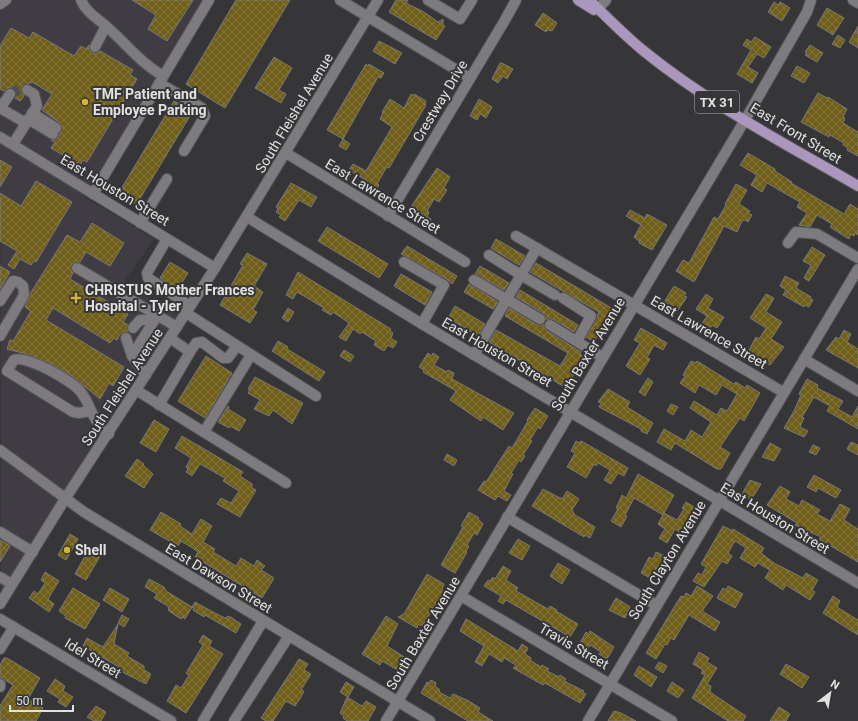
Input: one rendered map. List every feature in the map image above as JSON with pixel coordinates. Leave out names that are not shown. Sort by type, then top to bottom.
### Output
[{"type":"main road","points":[[578,0],[611,22]]},
{"type":"main road","name":"East Front Street","points":[[589,0],[644,52],[670,71],[745,120],[858,186]]},
{"type":"street","points":[[0,4],[6,0]]},
{"type":"street","points":[[81,0],[89,12],[106,26],[137,58],[161,79],[202,108],[205,116],[184,151]]},
{"type":"street","points":[[93,194],[209,0]]},
{"type":"street","points":[[340,0],[470,78]]},
{"type":"street","name":"South Fleishel Avenue","points":[[0,604],[65,499],[109,434],[247,217],[378,0]]},
{"type":"street","points":[[428,0],[460,19],[472,0]]},
{"type":"street","name":"Crestway Drive","points":[[388,216],[516,0]]},
{"type":"street","points":[[598,9],[606,0]]},
{"type":"street","name":"South Baxter Avenue","points":[[386,721],[602,357],[745,120],[807,12],[811,0]]},
{"type":"street","points":[[853,0],[858,3]]},
{"type":"street","points":[[95,47],[106,26]]},
{"type":"street","points":[[13,144],[37,106],[34,94],[27,90]]},
{"type":"street","points":[[10,94],[0,108],[29,118],[54,131]]},
{"type":"street","name":"East Houston Street","points":[[0,137],[215,268]]},
{"type":"street","name":"East Lawrence Street","points":[[286,153],[465,262]]},
{"type":"street","points":[[140,223],[167,179]]},
{"type":"street","name":"East Houston Street","points":[[247,217],[422,324],[858,583]]},
{"type":"street","points":[[788,243],[796,232],[817,234],[858,258]]},
{"type":"street","name":"East Lawrence Street","points":[[516,236],[784,392]]},
{"type":"street","points":[[167,239],[147,273],[148,278],[237,346],[316,396]]},
{"type":"street","points":[[474,355],[537,248]]},
{"type":"street","points":[[489,256],[592,316],[577,341]]},
{"type":"street","points":[[404,262],[444,285],[422,324]]},
{"type":"street","points":[[77,268],[156,318],[177,327]]},
{"type":"street","name":"South Clayton Avenue","points":[[588,721],[858,269]]},
{"type":"street","points":[[474,280],[540,319]]},
{"type":"street","points":[[0,301],[13,282],[18,282],[22,286],[24,295],[2,329]]},
{"type":"street","points":[[133,328],[140,320],[156,318]]},
{"type":"street","points":[[132,356],[156,318]]},
{"type":"street","points":[[550,325],[602,357]]},
{"type":"street","points":[[126,338],[132,356],[146,375]]},
{"type":"street","points":[[170,338],[190,352]]},
{"type":"street","points":[[159,405],[196,343],[202,342],[223,358],[228,358],[237,346]]},
{"type":"street","points":[[204,432],[251,355]]},
{"type":"street","points":[[90,411],[79,413],[73,412],[7,371],[12,362],[19,358],[48,369],[77,387],[99,427],[109,434]]},
{"type":"street","points":[[804,359],[858,390]]},
{"type":"street","points":[[136,390],[286,483]]},
{"type":"street","name":"East Dawson Street","points":[[0,450],[65,499],[263,621],[430,721]]},
{"type":"street","points":[[507,517],[656,605]]},
{"type":"street","points":[[0,532],[33,552]]},
{"type":"street","points":[[0,577],[12,584]]},
{"type":"street","name":"Travis Street","points":[[461,596],[672,721]]},
{"type":"street","name":"Idel Street","points":[[0,619],[171,721]]},
{"type":"street","points":[[203,721],[263,621]]},
{"type":"street","points":[[0,649],[14,627]]},
{"type":"street","points":[[234,721],[289,636]]},
{"type":"shaded area","name":"CHRISTUS Mother Frances Hospital - Tyler","points":[[0,0],[204,0],[84,197],[154,239],[125,280],[178,315],[89,451],[1,592]]},
{"type":"building","points":[[132,0],[193,0],[167,41],[148,29],[156,15]]},
{"type":"building","points":[[236,0],[290,0],[225,108],[186,84]]},
{"type":"building","points":[[396,0],[408,0],[406,3],[424,12],[438,22],[443,19],[443,25],[445,26],[436,40],[389,12]]},
{"type":"building","points":[[774,2],[778,5],[780,2],[790,8],[782,21],[768,12]]},
{"type":"building","points":[[827,8],[844,18],[833,35],[817,25]]},
{"type":"building","points":[[543,13],[557,23],[552,31],[547,30],[546,32],[535,25]]},
{"type":"building","points":[[858,26],[858,48],[849,42]]},
{"type":"building","name":"TMF Patient and Employee Parking","points":[[11,28],[29,38],[33,32],[74,56],[81,46],[86,49],[89,45],[89,50],[92,53],[100,51],[133,70],[130,75],[137,79],[87,162],[83,160],[80,165],[51,148],[55,142],[51,140],[58,138],[62,128],[60,123],[42,110],[52,94],[32,82],[22,86],[21,90],[24,96],[20,101],[15,98],[16,92],[13,88],[8,88],[4,91],[0,89],[0,46]]},
{"type":"building","points":[[838,35],[845,40],[840,48],[832,44]]},
{"type":"building","points":[[755,37],[771,47],[764,58],[757,54],[748,67],[758,73],[752,83],[737,74],[751,50],[743,45],[747,39],[751,42]]},
{"type":"building","points":[[379,41],[402,53],[395,64],[373,51]]},
{"type":"building","points":[[810,45],[823,53],[817,62],[805,55],[807,53],[805,52]]},
{"type":"building","points":[[274,57],[292,68],[279,90],[286,94],[281,103],[255,88]]},
{"type":"building","points":[[500,63],[513,69],[507,79],[503,76],[498,83],[492,79]]},
{"type":"building","points":[[366,64],[368,66],[369,64],[384,73],[381,78],[378,77],[343,139],[327,130]]},
{"type":"building","points":[[797,66],[810,73],[804,83],[791,76]]},
{"type":"building","points":[[818,93],[827,98],[828,97],[847,109],[843,117],[845,118],[843,123],[858,132],[858,156],[847,150],[848,148],[843,145],[844,143],[801,122]]},
{"type":"building","points":[[411,94],[413,96],[414,94],[426,101],[426,105],[389,168],[387,167],[385,170],[377,184],[379,185],[375,192],[363,185],[366,180],[349,170],[353,164],[366,171],[392,127],[380,119],[383,113],[382,112],[390,99],[404,108]]},
{"type":"building","points":[[479,99],[492,107],[486,118],[480,114],[477,120],[470,116]]},
{"type":"building","points":[[174,101],[193,111],[136,205],[118,194]]},
{"type":"building","points":[[343,139],[350,144],[346,150],[339,146]]},
{"type":"building","points":[[748,153],[775,169],[775,171],[792,182],[791,183],[844,214],[850,204],[858,209],[858,235],[855,233],[854,236],[851,234],[849,239],[830,227],[832,224],[817,215],[810,227],[799,225],[807,213],[797,207],[800,202],[767,183],[762,192],[751,185],[757,175],[740,165]]},
{"type":"building","points":[[0,160],[12,167],[0,187]]},
{"type":"building","points":[[437,168],[450,177],[444,188],[447,190],[439,202],[434,199],[427,211],[429,212],[427,217],[431,219],[427,226],[410,217],[411,211],[409,210]]},
{"type":"building","points":[[36,181],[72,202],[36,262],[34,261],[31,265],[20,259],[14,269],[8,265],[17,251],[0,241],[0,193],[21,206]]},
{"type":"building","points":[[291,183],[317,197],[311,207],[299,200],[285,221],[279,217],[281,215],[276,212],[278,209],[276,207]]},
{"type":"building","points":[[736,184],[747,190],[739,204],[750,211],[748,213],[752,215],[748,222],[745,220],[742,221],[737,232],[724,226],[694,282],[676,271],[683,260],[689,263],[714,217],[718,219]]},
{"type":"building","points":[[630,210],[645,218],[647,214],[667,225],[652,250],[639,243],[640,242],[634,237],[641,225],[626,216]]},
{"type":"building","points":[[92,223],[124,243],[110,266],[86,252],[80,262],[72,264],[71,268],[73,273],[70,279],[128,314],[123,322],[128,325],[128,332],[120,334],[117,340],[114,338],[110,343],[53,308],[46,320],[124,367],[113,386],[109,383],[100,399],[72,376],[51,364],[30,355],[7,349],[10,340],[13,341],[31,311],[25,307],[30,294],[67,235],[80,242]]},
{"type":"building","points":[[327,227],[388,264],[379,278],[318,241]]},
{"type":"building","points":[[496,239],[525,256],[519,265],[491,248]]},
{"type":"building","points":[[407,246],[457,276],[452,284],[447,279],[401,254]]},
{"type":"building","points":[[812,247],[825,255],[809,281],[804,278],[811,265],[803,261]]},
{"type":"building","points":[[247,253],[267,264],[254,286],[263,292],[253,310],[257,312],[250,323],[220,305],[243,265],[240,264]]},
{"type":"building","points":[[170,262],[188,273],[177,290],[160,278]]},
{"type":"building","points":[[536,263],[613,309],[594,342],[586,337],[599,312],[530,272]]},
{"type":"building","points":[[0,266],[10,272],[0,289]]},
{"type":"building","points":[[480,266],[509,283],[504,290],[475,274]]},
{"type":"building","points":[[298,272],[391,329],[390,331],[393,333],[391,338],[397,342],[393,348],[388,345],[384,351],[374,345],[376,341],[362,332],[360,334],[353,329],[346,341],[339,337],[349,323],[333,312],[331,315],[322,310],[324,308],[297,292],[293,299],[286,295]]},
{"type":"building","points":[[401,274],[432,292],[425,305],[394,286]]},
{"type":"building","points":[[785,276],[799,283],[796,288],[811,297],[810,299],[813,300],[809,307],[805,305],[804,307],[783,295],[786,290],[780,286]]},
{"type":"building","points":[[469,284],[498,302],[493,309],[464,292]]},
{"type":"building","points":[[674,286],[686,293],[684,296],[687,297],[675,312],[663,304]]},
{"type":"building","points":[[520,290],[578,325],[574,332],[553,319],[546,320],[543,313],[516,297]]},
{"type":"building","points":[[706,294],[713,299],[708,308],[724,317],[717,328],[712,325],[709,330],[701,325],[707,316],[696,309]]},
{"type":"building","points":[[766,294],[774,298],[766,312],[782,322],[771,339],[784,347],[770,365],[748,352],[756,337],[759,339],[766,328],[750,318]]},
{"type":"building","points":[[455,306],[485,324],[478,336],[448,318]]},
{"type":"building","points":[[288,308],[294,312],[288,322],[282,318]]},
{"type":"building","points":[[509,308],[537,325],[544,324],[547,331],[581,352],[580,354],[584,357],[566,388],[489,342],[496,330],[560,366],[568,353],[505,316]]},
{"type":"building","points":[[641,328],[667,343],[663,350],[654,345],[647,358],[650,359],[640,375],[626,366],[640,343],[634,340]]},
{"type":"building","points":[[844,330],[851,334],[847,342],[858,349],[858,368],[826,350],[836,337],[839,339]]},
{"type":"building","points":[[278,341],[288,347],[287,349],[325,372],[319,381],[272,351]]},
{"type":"building","points":[[344,350],[354,356],[350,362],[340,356]]},
{"type":"building","points":[[428,353],[432,356],[433,353],[439,357],[434,365],[447,372],[448,370],[454,373],[452,379],[514,413],[503,430],[483,417],[481,421],[450,400],[456,391],[423,372],[424,370],[419,367]]},
{"type":"building","points":[[206,356],[232,373],[205,418],[178,401]]},
{"type":"building","points":[[691,361],[696,363],[697,361],[734,384],[736,382],[745,388],[747,385],[760,393],[744,421],[740,418],[720,447],[730,453],[721,469],[717,469],[675,443],[671,450],[657,442],[664,429],[685,441],[691,430],[702,437],[711,422],[690,408],[694,401],[717,415],[721,408],[727,411],[737,394],[722,385],[716,395],[699,385],[695,393],[680,383],[685,376],[683,375]]},
{"type":"building","points":[[255,377],[303,403],[292,424],[273,410],[269,416],[254,409],[260,400],[248,393],[250,390],[248,389]]},
{"type":"building","points":[[648,378],[653,382],[645,396],[639,392]]},
{"type":"building","points":[[807,379],[818,385],[817,388],[843,401],[838,409],[852,417],[858,406],[858,429],[827,411],[830,406],[814,397],[802,417],[804,418],[800,427],[808,431],[804,437],[784,428],[794,411],[801,395],[799,394]]},
{"type":"building","points":[[608,389],[630,402],[627,407],[653,423],[647,434],[641,431],[641,429],[599,407],[601,403],[598,402]]},
{"type":"building","points":[[671,404],[678,407],[673,415],[667,411]]},
{"type":"building","points":[[228,406],[228,409],[246,420],[239,431],[218,422]]},
{"type":"building","points":[[535,408],[548,416],[540,429],[538,427],[530,440],[532,441],[523,455],[525,456],[521,462],[519,460],[511,473],[513,474],[504,491],[511,495],[507,501],[498,496],[495,500],[478,490],[484,481],[486,482],[509,446],[512,448]]},
{"type":"building","points":[[154,420],[169,429],[156,452],[140,443]]},
{"type":"building","points":[[182,436],[243,472],[240,476],[252,484],[252,488],[256,490],[240,517],[217,504],[221,498],[231,503],[239,491],[223,481],[225,478],[200,464],[192,476],[186,472],[188,469],[186,467],[191,458],[175,448]]},
{"type":"building","points":[[576,441],[580,443],[581,441],[583,442],[628,468],[624,476],[618,473],[611,484],[604,480],[610,470],[598,463],[596,466],[594,464],[586,478],[567,467],[575,453],[571,451]]},
{"type":"building","points":[[851,442],[858,445],[858,455],[847,449]]},
{"type":"building","points":[[770,443],[781,449],[774,461],[762,457]]},
{"type":"building","points":[[813,445],[820,448],[816,455],[809,452]]},
{"type":"building","points":[[447,454],[457,460],[454,466],[444,460]]},
{"type":"building","points":[[137,459],[153,474],[144,488],[125,476]]},
{"type":"building","points":[[638,474],[674,495],[663,515],[634,498],[625,515],[627,516],[621,527],[611,521],[618,509],[616,508],[622,495],[626,498]]},
{"type":"building","points":[[814,475],[841,490],[836,498],[818,488],[816,492],[807,487]]},
{"type":"building","points":[[750,480],[761,484],[751,500],[742,494]]},
{"type":"building","points":[[780,486],[790,492],[786,499],[799,506],[802,500],[820,510],[817,514],[830,521],[840,504],[850,509],[844,520],[858,529],[858,562],[819,539],[821,537],[795,525],[797,523],[767,505]]},
{"type":"building","points":[[543,489],[562,499],[567,491],[579,499],[572,510],[575,515],[595,527],[590,538],[585,535],[584,537],[532,506]]},
{"type":"building","points":[[686,502],[697,509],[681,533],[675,529],[667,543],[659,538],[665,529],[658,524],[664,513],[677,520],[684,509],[682,508]]},
{"type":"building","points":[[161,512],[181,524],[180,526],[192,534],[201,519],[212,526],[203,542],[215,549],[213,552],[236,566],[241,558],[254,566],[257,560],[265,566],[261,570],[274,578],[262,598],[195,557],[198,552],[191,547],[181,541],[178,546],[150,530]]},
{"type":"building","points":[[469,512],[479,518],[478,519],[483,524],[477,535],[474,533],[467,545],[469,546],[466,551],[467,552],[455,573],[441,565],[463,527],[461,526]]},
{"type":"building","points":[[723,526],[733,531],[733,529],[764,548],[761,553],[774,563],[803,578],[806,573],[818,580],[812,590],[815,592],[810,600],[786,585],[783,590],[765,578],[770,570],[758,563],[755,567],[740,558],[746,548],[735,541],[728,553],[732,556],[727,564],[722,561],[704,587],[693,581],[698,573],[702,575],[706,567],[701,564]]},
{"type":"building","points":[[70,534],[78,539],[66,560],[58,555]]},
{"type":"building","points":[[518,539],[530,546],[522,560],[509,553]]},
{"type":"building","points":[[0,540],[10,546],[0,562]]},
{"type":"building","points":[[90,547],[102,553],[86,580],[75,574]]},
{"type":"building","points":[[656,552],[667,557],[656,579],[651,576],[650,578],[641,573],[649,557],[653,559]]},
{"type":"building","points":[[558,563],[570,570],[562,584],[550,576]]},
{"type":"building","points":[[503,566],[511,571],[506,580],[518,588],[516,591],[548,609],[550,606],[578,624],[570,637],[506,600],[503,604],[498,601],[501,596],[484,586],[488,580],[490,581],[493,577],[495,579]]},
{"type":"building","points":[[45,572],[59,581],[48,599],[54,604],[49,612],[29,598],[34,591],[38,594],[45,583],[41,580]]},
{"type":"building","points":[[427,574],[444,584],[442,589],[444,591],[423,625],[418,625],[417,628],[398,617],[404,614]]},
{"type":"building","points":[[149,579],[164,587],[166,591],[192,607],[185,619],[182,617],[181,619],[169,611],[168,606],[154,598],[157,594],[145,587]]},
{"type":"building","points":[[697,586],[713,596],[702,611],[720,622],[715,631],[689,615],[674,640],[671,638],[667,645],[665,644],[656,659],[646,653],[681,596],[684,597],[686,593],[691,596]]},
{"type":"building","points":[[728,586],[743,594],[735,608],[717,598],[723,588],[726,590]]},
{"type":"building","points":[[73,588],[100,604],[85,629],[65,618],[66,616],[59,611]]},
{"type":"building","points":[[110,588],[129,599],[122,612],[103,600]]},
{"type":"building","points":[[833,596],[840,601],[837,607],[858,620],[858,635],[823,613]]},
{"type":"building","points":[[616,598],[630,607],[625,618],[609,610]]},
{"type":"building","points":[[195,602],[225,618],[229,616],[241,624],[236,633],[205,615],[204,617],[193,610],[194,608],[192,607]]},
{"type":"building","points":[[122,615],[129,619],[124,627],[118,623]]},
{"type":"building","points":[[386,616],[398,624],[387,646],[409,660],[401,672],[382,661],[380,665],[362,654]]},
{"type":"building","points":[[466,619],[518,651],[522,644],[528,648],[525,654],[531,658],[530,660],[541,667],[542,665],[549,669],[547,671],[559,677],[560,675],[566,679],[564,681],[584,691],[583,693],[586,694],[580,703],[545,683],[543,685],[513,668],[516,665],[504,658],[502,662],[489,654],[482,666],[475,662],[484,646],[460,631]]},
{"type":"building","points":[[118,624],[114,644],[129,653],[127,656],[144,666],[144,670],[151,674],[146,684],[124,673],[118,669],[119,667],[83,646],[87,638],[103,647]]},
{"type":"building","points":[[590,631],[614,647],[607,659],[599,654],[601,652],[590,645],[588,648],[580,643],[586,632],[588,634]]},
{"type":"building","points":[[203,635],[212,641],[209,646],[223,654],[186,713],[167,701],[176,685],[181,688],[189,675],[186,673],[203,645],[199,642]]},
{"type":"building","points":[[699,652],[709,658],[707,662],[717,668],[707,684],[711,686],[710,692],[746,716],[743,721],[728,721],[692,698],[705,675],[701,673],[703,670],[693,664]]},
{"type":"building","points":[[4,658],[7,658],[40,678],[28,699],[43,708],[36,721],[0,721],[0,706],[13,685],[0,677],[0,665]]},
{"type":"building","points":[[299,659],[308,664],[304,670],[311,674],[301,690],[304,691],[301,697],[295,706],[286,701],[273,721],[266,721],[261,718]]},
{"type":"building","points":[[659,662],[667,666],[663,673],[655,668]]},
{"type":"building","points":[[786,664],[809,677],[802,688],[780,674]]},
{"type":"building","points":[[639,666],[657,677],[651,687],[634,675]]},
{"type":"building","points":[[55,679],[65,686],[63,691],[73,697],[66,707],[58,702],[60,699],[47,691]]},
{"type":"building","points":[[431,680],[436,683],[435,686],[440,690],[439,692],[450,698],[453,694],[467,700],[480,708],[478,712],[493,721],[468,721],[421,693],[427,682],[429,683]]},
{"type":"building","points":[[346,682],[354,687],[348,697],[340,692]]},
{"type":"building","points":[[672,682],[684,690],[678,698],[667,691]]},
{"type":"building","points":[[347,697],[362,706],[366,701],[376,707],[368,721],[347,721],[343,718],[344,716],[340,713]]},
{"type":"building","points":[[96,706],[106,712],[101,721],[94,721],[87,717]]},
{"type":"building","points":[[779,707],[790,714],[786,721],[770,721]]},
{"type":"building","points":[[614,711],[621,713],[636,721],[608,721]]},
{"type":"tunnel","points":[[10,94],[23,87],[27,90]]},
{"type":"place","name":"TMF Patient and Employee Parking","points":[[85,102]]},
{"type":"place","name":"CHRISTUS Mother Frances Hospital - Tyler","points":[[76,298]]},
{"type":"place","name":"Shell","points":[[67,550]]}]
